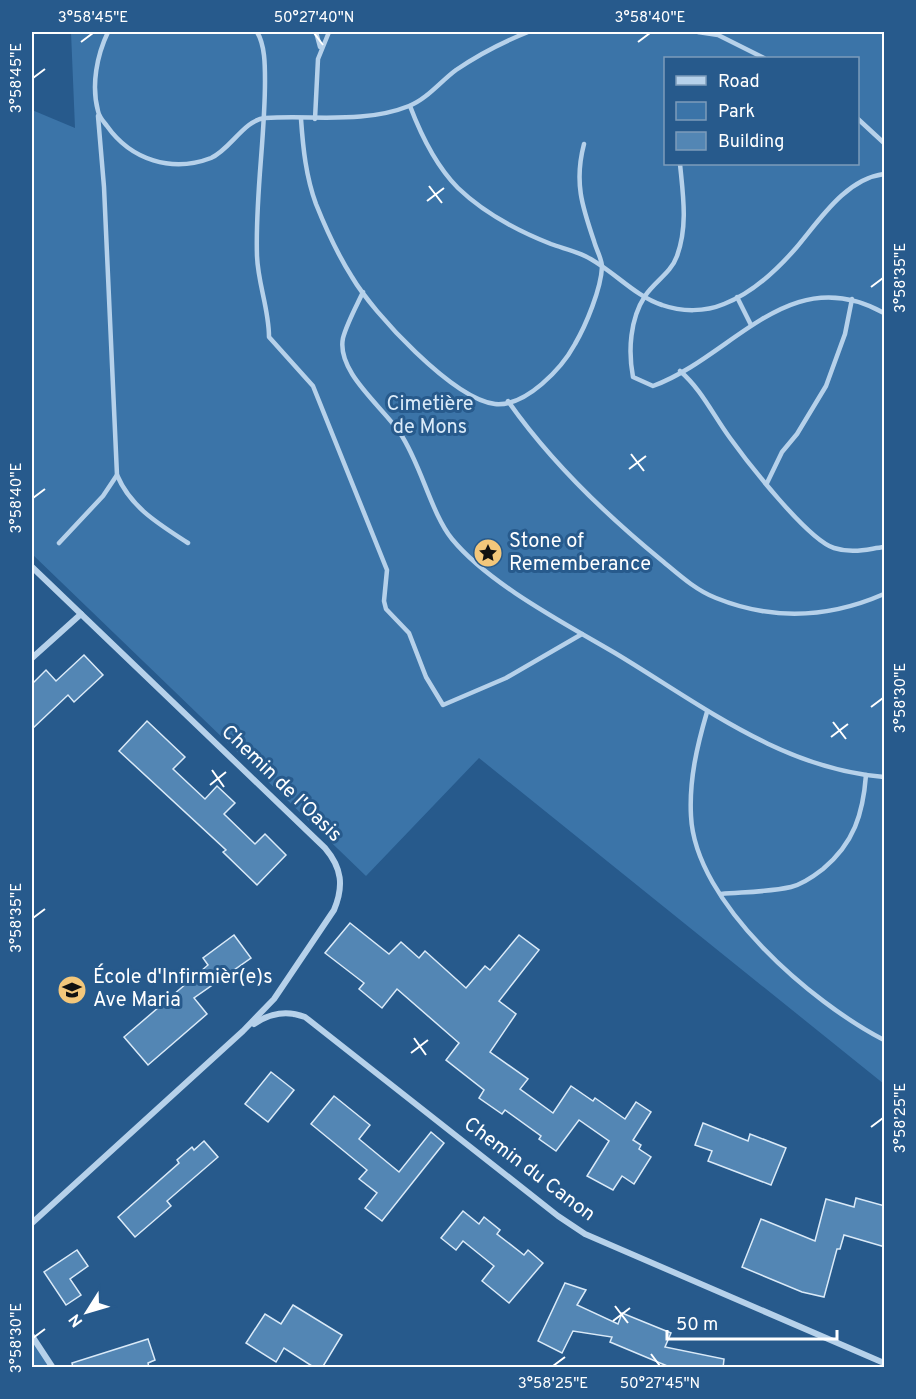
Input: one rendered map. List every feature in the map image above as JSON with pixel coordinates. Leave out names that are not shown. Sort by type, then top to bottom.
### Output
[{"type":"street","name":"Chemin de l'Oasis","points":[[32,567],[335,860],[341,880],[341,894],[324,927],[274,999],[243,1031],[32,1223]]},
{"type":"street","points":[[32,658],[81,614]]},
{"type":"street","name":"Chemin du Canon","points":[[243,1031],[278,1013],[294,1013],[305,1017],[558,1216],[585,1234],[885,1363]]},
{"type":"street","points":[[32,1336],[53,1368]]},
{"type":"lane","points":[[108,32],[97,63],[95,92],[104,188],[117,475],[124,492],[144,513],[188,543]]},
{"type":"lane","points":[[257,32],[265,66],[257,259],[261,287],[269,314],[269,337],[313,386],[387,570],[384,601],[386,609],[409,633],[426,677],[443,705],[461,700],[506,678],[582,634]]},
{"type":"lane","points":[[316,32],[321,49]]},
{"type":"lane","points":[[315,119],[317,70],[321,49],[329,32]]},
{"type":"lane","points":[[98,113],[112,133],[144,159],[166,164],[190,163],[213,157],[262,118],[315,119],[366,116],[410,106],[456,70],[506,41],[528,32]]},
{"type":"lane","points":[[698,32],[718,35],[762,57]]},
{"type":"lane","points":[[410,106],[420,131],[437,162],[457,187],[476,203],[518,230],[584,255],[645,296],[660,304],[681,310],[703,310],[737,297],[776,269],[816,223],[855,185],[885,174]]},
{"type":"lane","points":[[301,119],[303,147],[316,203],[341,258],[363,292],[420,356],[445,379],[466,394],[497,404],[520,398],[541,385],[561,367],[586,321],[602,266],[578,187],[578,166],[584,144]]},
{"type":"lane","points":[[859,120],[885,143]]},
{"type":"lane","points":[[680,165],[684,199],[683,230],[677,257],[668,272],[645,296],[631,335],[633,377],[653,386],[714,353],[751,325],[781,307],[807,299],[852,299],[885,313]]},
{"type":"lane","points":[[363,292],[343,340],[343,358],[369,397],[399,431],[415,458],[450,537],[486,572],[707,712],[798,756],[827,767],[885,777]]},
{"type":"lane","points":[[737,297],[751,325]]},
{"type":"lane","points":[[767,483],[782,452],[826,386],[845,334],[852,299]]},
{"type":"lane","points":[[680,371],[703,394],[730,439],[785,508],[832,548],[860,552],[885,547]]},
{"type":"lane","points":[[508,401],[574,480],[628,533],[686,581],[714,598],[747,608],[782,613],[818,614],[855,606],[885,594]]},
{"type":"lane","points":[[59,543],[103,496],[117,475]]},
{"type":"lane","points":[[707,712],[698,742],[692,779],[690,817],[701,861],[721,894],[756,938],[794,978],[850,1021],[885,1040]]},
{"type":"lane","points":[[721,894],[794,886],[828,864],[852,837],[860,820],[866,775]]},
{"type":"green space","name":"Cimetière de Mons","points":[[71,32],[884,32],[884,1084],[479,758],[366,876],[32,554],[32,110],[75,128]]},
{"type":"green space","points":[[32,1336],[53,1367],[32,1367]]},
{"type":"building","points":[[84,655],[103,675],[74,702],[68,695],[32,729],[32,684],[46,670],[56,681]]},
{"type":"building","points":[[147,721],[185,757],[173,769],[205,799],[217,786],[235,803],[224,814],[255,844],[265,834],[286,855],[257,885],[223,852],[226,850],[119,751]]},
{"type":"building","points":[[350,923],[389,954],[401,942],[419,958],[425,951],[466,988],[485,966],[490,970],[519,935],[539,950],[499,1001],[516,1014],[490,1052],[528,1079],[520,1089],[553,1113],[571,1086],[593,1101],[595,1098],[625,1119],[636,1102],[651,1112],[633,1140],[641,1145],[639,1149],[651,1157],[634,1184],[622,1176],[613,1190],[587,1176],[609,1141],[579,1120],[556,1151],[539,1139],[541,1136],[505,1110],[502,1114],[479,1098],[484,1090],[446,1060],[459,1043],[397,989],[382,1008],[359,989],[364,983],[325,953]]},
{"type":"building","points":[[234,935],[251,958],[194,998],[207,1014],[148,1065],[124,1037],[208,965],[203,958]]},
{"type":"building","points":[[271,1072],[294,1090],[268,1122],[245,1104]]},
{"type":"building","points":[[334,1096],[370,1125],[359,1139],[399,1172],[431,1132],[444,1143],[382,1221],[365,1208],[377,1193],[359,1179],[367,1170],[311,1124]]},
{"type":"building","points":[[703,1123],[748,1141],[750,1134],[786,1148],[771,1185],[708,1161],[712,1151],[695,1145]]},
{"type":"building","points":[[204,1141],[218,1157],[167,1201],[171,1206],[135,1237],[118,1217],[179,1163],[177,1160],[192,1147],[194,1150]]},
{"type":"building","points":[[856,1198],[885,1206],[885,1247],[844,1235],[840,1249],[837,1249],[824,1297],[802,1292],[742,1267],[761,1219],[815,1241],[826,1199],[854,1207]]},
{"type":"building","points":[[463,1211],[479,1224],[484,1217],[500,1230],[497,1234],[524,1255],[528,1250],[543,1263],[509,1303],[482,1281],[494,1266],[463,1241],[456,1250],[441,1238]]},
{"type":"building","points":[[77,1250],[88,1266],[70,1279],[81,1295],[66,1305],[44,1272]]},
{"type":"building","points":[[565,1283],[586,1290],[577,1305],[618,1324],[622,1313],[671,1333],[665,1347],[724,1359],[723,1368],[672,1368],[610,1342],[612,1337],[573,1331],[562,1353],[538,1341]]},
{"type":"building","points":[[293,1305],[342,1335],[322,1368],[315,1368],[284,1348],[276,1362],[246,1343],[265,1314],[281,1324]]},
{"type":"building","points":[[148,1339],[155,1360],[148,1363],[149,1368],[73,1368],[72,1363]]},
{"type":"place","name":"Stone of Rememberance","points":[[488,553]]},
{"type":"place","name":"École d'Infirmièr(e)s Ave Maria","points":[[72,990]]}]
